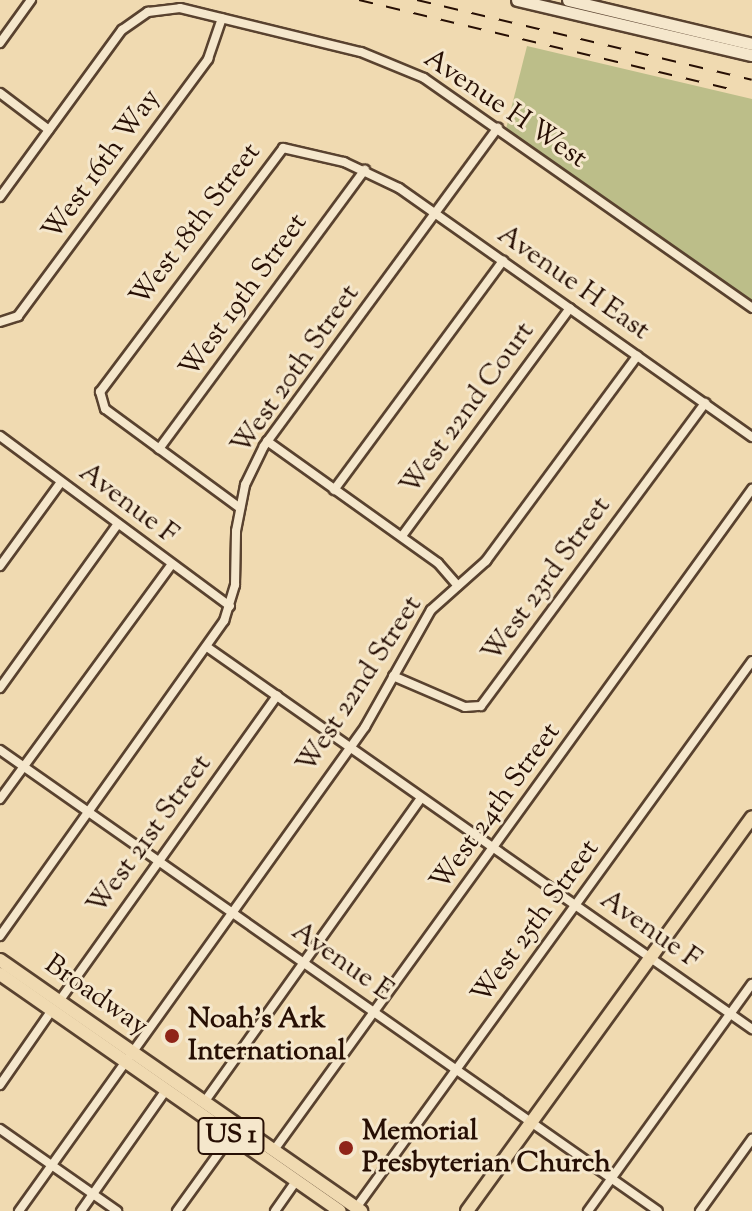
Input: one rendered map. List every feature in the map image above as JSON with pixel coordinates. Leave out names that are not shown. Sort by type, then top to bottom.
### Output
[{"type":"main road","points":[[517,0],[752,55]]},
{"type":"main road","points":[[568,0],[752,44]]},
{"type":"main road","points":[[467,1211],[752,817]]},
{"type":"main road","name":"Broadway","points":[[0,960],[56,1005],[129,1056],[205,1101],[359,1209]]},
{"type":"main road","name":"Broadway","points":[[0,974],[56,1005]]},
{"type":"main road","name":"Broadway","points":[[129,1056],[166,1090],[340,1211]]},
{"type":"street","points":[[0,43],[31,0]]},
{"type":"street","name":"Avenue H West","points":[[49,130],[122,30],[155,10],[180,8],[222,18],[382,59],[443,90],[752,308]]},
{"type":"street","name":"West 16th Way","points":[[0,322],[18,316],[208,59],[222,18]]},
{"type":"street","points":[[0,93],[49,130],[0,197]]},
{"type":"street","name":"West 20th Street","points":[[0,936],[207,647],[230,606],[240,508],[249,473],[267,441],[498,128]]},
{"type":"street","name":"West 18th Street","points":[[159,449],[100,400],[103,387],[279,150],[291,148],[365,170]]},
{"type":"street","name":"Avenue H East","points":[[365,170],[435,213],[752,437]]},
{"type":"street","name":"West 19th Street","points":[[159,449],[365,170]]},
{"type":"street","points":[[334,490],[503,261]]},
{"type":"street","name":"West 22nd Court","points":[[402,536],[570,308]]},
{"type":"street","name":"West 22nd Street","points":[[19,1211],[230,911],[350,748],[431,610],[486,561],[637,356]]},
{"type":"street","name":"West 23rd Street","points":[[393,676],[465,707],[481,706],[705,403]]},
{"type":"street","name":"Avenue F","points":[[0,436],[230,606]]},
{"type":"street","points":[[267,441],[402,536],[458,586]]},
{"type":"street","points":[[159,449],[240,508]]},
{"type":"street","points":[[0,566],[61,482]]},
{"type":"street","name":"West 24th Street","points":[[274,1150],[752,489]]},
{"type":"street","points":[[0,688],[118,524]]},
{"type":"street","points":[[0,799],[172,564]]},
{"type":"street","name":"Avenue F","points":[[207,647],[752,1029]]},
{"type":"street","name":"West 25th Street","points":[[359,1209],[752,661]]},
{"type":"street","name":"West 21st Street","points":[[0,1085],[277,696]]},
{"type":"street","name":"Avenue E","points":[[0,750],[658,1211]]},
{"type":"street","points":[[205,1101],[421,798]]},
{"type":"street","points":[[588,1211],[752,984]]},
{"type":"street","points":[[81,1211],[166,1090]]},
{"type":"street","points":[[0,1129],[117,1211]]},
{"type":"street","points":[[177,1211],[231,1136]]},
{"type":"street","points":[[700,1211],[752,1139]]},
{"type":"street","points":[[275,1211],[296,1181]]},
{"type":"green space","points":[[527,46],[752,99],[752,302],[506,129]]},
{"type":"railway","points":[[359,0],[739,91]]},
{"type":"railway","points":[[417,0],[752,80]]},
{"type":"place","name":"Noah's Ark International","points":[[172,1036]]},
{"type":"place","name":"Memorial Presbyterian Church","points":[[346,1148]]}]
